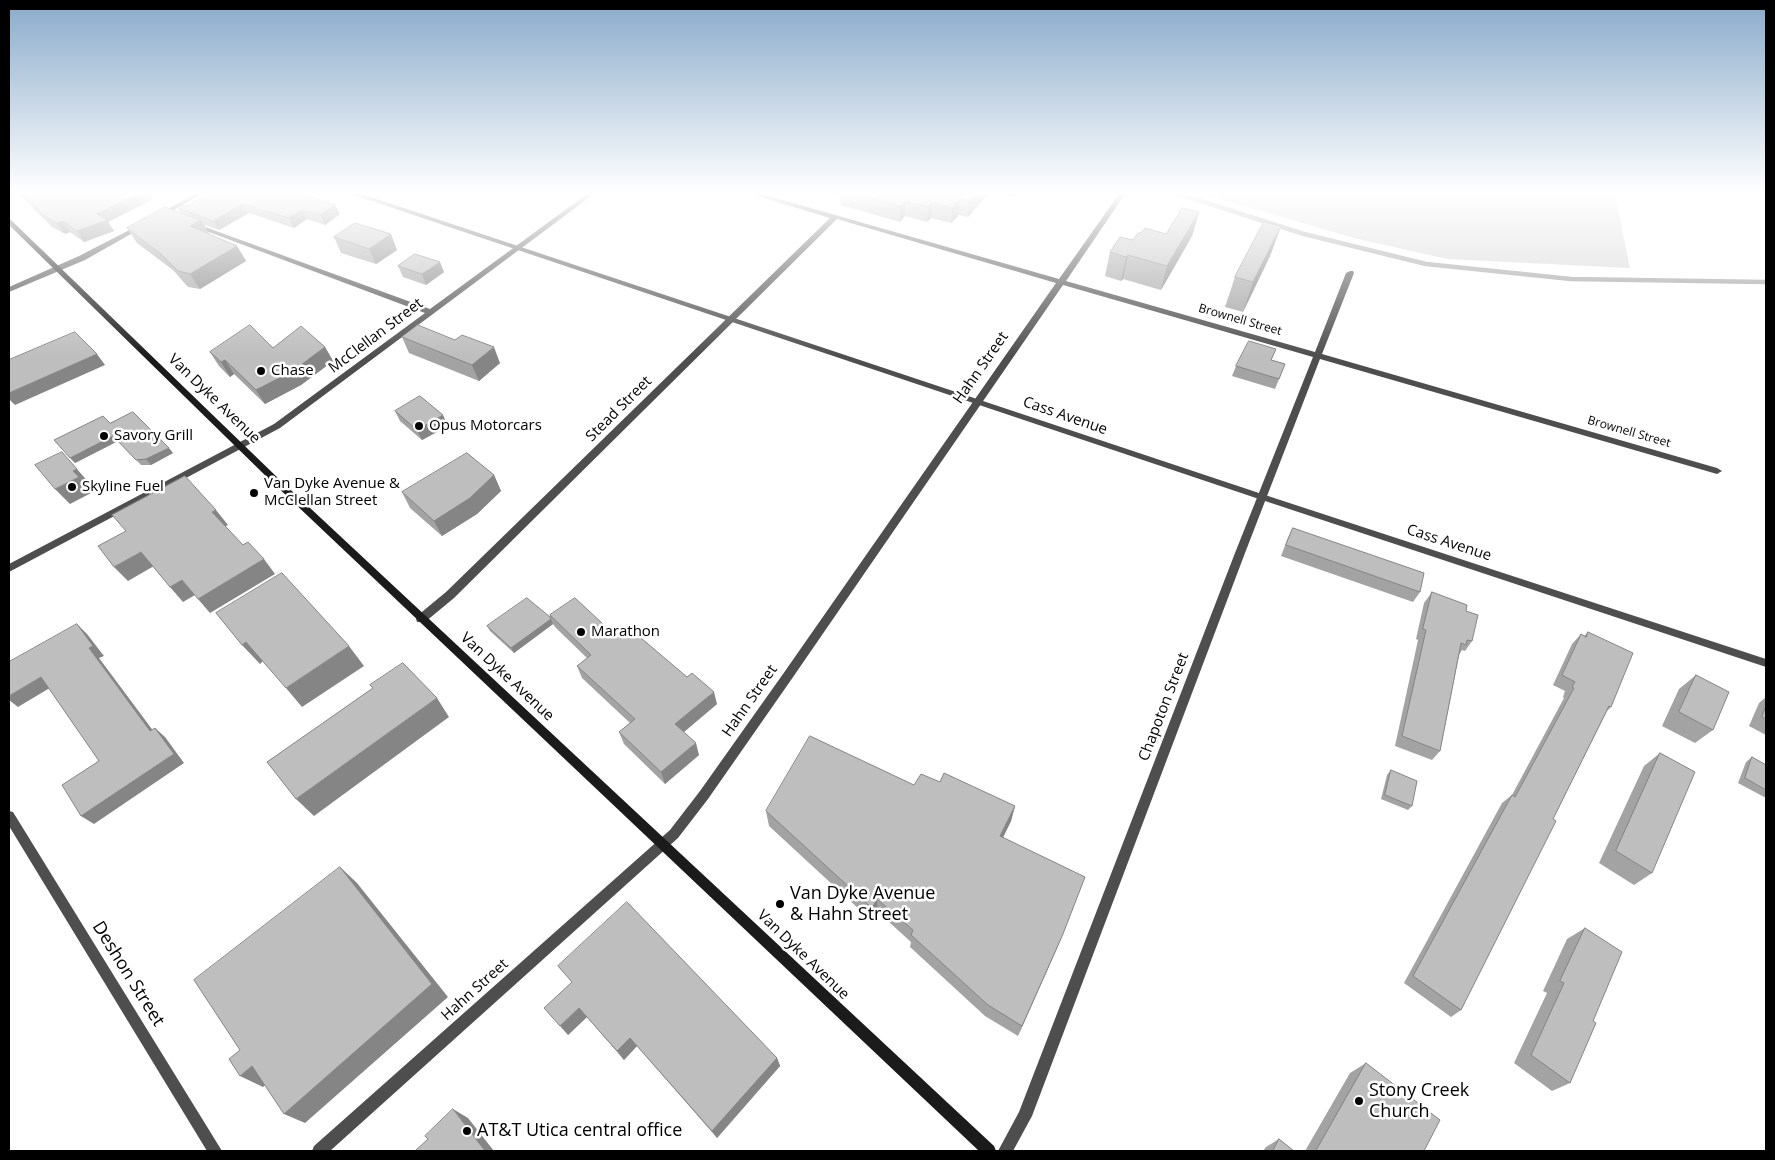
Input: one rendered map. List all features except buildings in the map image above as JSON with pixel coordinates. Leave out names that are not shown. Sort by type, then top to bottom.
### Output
[{"type":"main road","name":"Van Dyke Avenue","points":[[36,248],[240,447],[421,619],[989,1151]]},
{"type":"street","points":[[9,290],[101,248]]},
{"type":"street","points":[[257,248],[431,312]]},
{"type":"street","name":"McClellan Street","points":[[9,568],[240,447],[293,415],[517,248]]},
{"type":"street","name":"Cass Avenue","points":[[517,248],[1766,663]]},
{"type":"street","name":"Stead Street","points":[[421,619],[457,588],[803,248]]},
{"type":"street","name":"Brownell Street","points":[[944,248],[1717,470]]},
{"type":"street","name":"Hahn Street","points":[[319,1151],[663,845],[679,828],[704,795],[1085,248]]},
{"type":"street","name":"Chapoton Street","points":[[1005,1151],[1025,1116],[1262,497],[1350,273]]},
{"type":"street","name":"Deshon Street","points":[[9,816],[215,1151]]},
{"type":"shaded area","points":[[1399,248],[1626,248],[1630,268],[1447,259]]},
{"type":"waterway","points":[[1361,248],[1426,264],[1571,279],[1766,282]]},
{"type":"place","name":"Chase","points":[[261,371]]},
{"type":"place","name":"Opus Motorcars","points":[[419,426]]},
{"type":"place","name":"Savory Grill","points":[[104,436]]},
{"type":"place","name":"Skyline Fuel","points":[[72,487]]},
{"type":"place","name":"Van Dyke Avenue & McClellan Street","points":[[254,493]]},
{"type":"place","name":"Marathon","points":[[581,632]]},
{"type":"place","name":"Van Dyke Avenue & Hahn Street","points":[[780,904]]},
{"type":"place","name":"Stony Creek Church","points":[[1359,1101]]},
{"type":"place","name":"AT&T Utica central office","points":[[467,1131]]}]
